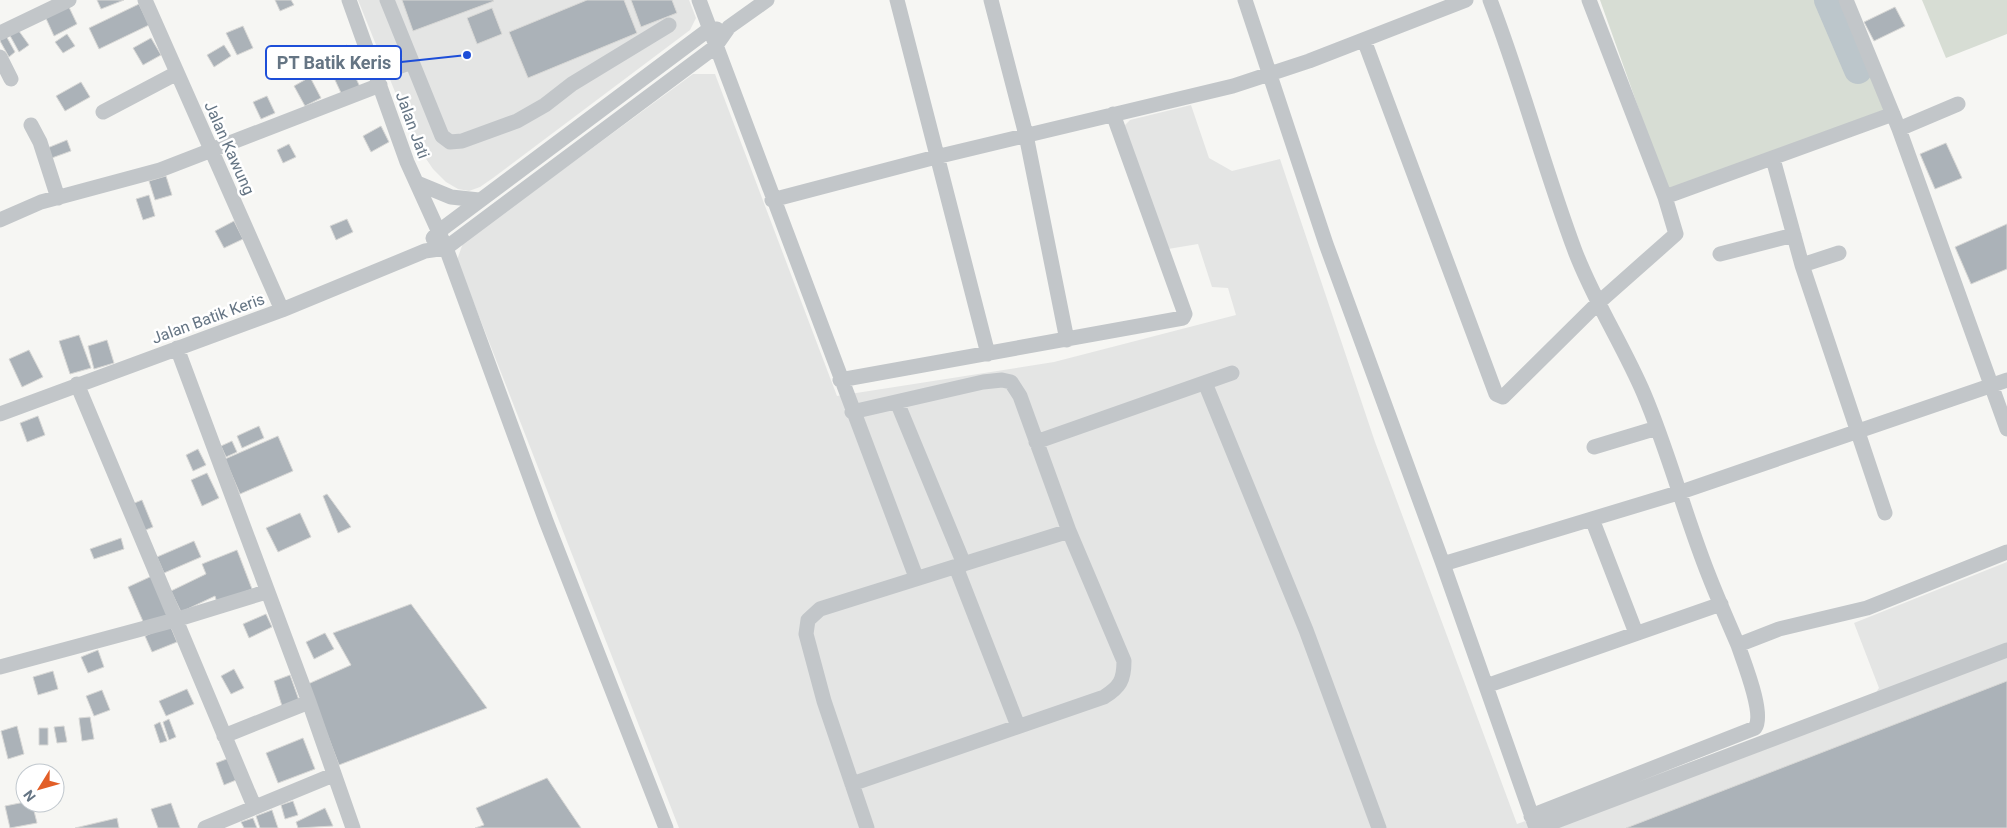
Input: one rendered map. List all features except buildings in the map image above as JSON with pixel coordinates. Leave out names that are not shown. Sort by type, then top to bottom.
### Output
[{"type":"street","points":[[0,33],[69,0]]},
{"type":"street","name":"Jalan Kawung","points":[[145,0],[282,310]]},
{"type":"street","name":"Jalan Jati","points":[[349,0],[417,184],[446,248],[546,521],[666,828]]},
{"type":"street","points":[[387,0],[442,136],[450,142],[462,141],[517,121],[545,105],[572,84],[669,25]]},
{"type":"street","points":[[698,0],[852,412],[916,577]]},
{"type":"street","points":[[446,248],[715,47],[729,27],[766,0]]},
{"type":"street","points":[[897,0],[988,354]]},
{"type":"street","points":[[991,0],[1026,135],[1067,340]]},
{"type":"street","points":[[1244,0],[1326,244],[1444,564],[1535,824]]},
{"type":"street","points":[[772,200],[936,157],[1233,86],[1364,40],[1431,6],[1466,0]]},
{"type":"street","points":[[1490,0],[1508,47],[1574,249],[1597,304],[1623,346],[1657,428],[1721,604],[1738,645],[1757,708],[1758,724],[1746,732],[1650,769],[1535,824]]},
{"type":"street","points":[[1364,40],[1463,309],[1498,396],[1505,396],[1597,304],[1676,234],[1665,197],[1589,0]]},
{"type":"street","points":[[1846,0],[1899,129],[2007,429]]},
{"type":"street","points":[[425,251],[438,232],[708,30],[729,27]]},
{"type":"street","points":[[0,57],[12,79]]},
{"type":"street","points":[[0,220],[58,198],[137,177],[211,151],[378,80],[412,62]]},
{"type":"street","points":[[103,112],[177,73]]},
{"type":"street","points":[[620,95],[631,110]]},
{"type":"street","points":[[1899,129],[1958,104]]},
{"type":"street","points":[[840,380],[1181,319],[1185,316],[1113,114]]},
{"type":"street","points":[[1665,197],[1774,159],[1893,114]]},
{"type":"street","points":[[31,125],[40,142],[58,198]]},
{"type":"street","points":[[546,150],[558,166]]},
{"type":"street","points":[[1774,159],[1802,265],[1885,513]]},
{"type":"street","points":[[417,184],[451,198],[479,200]]},
{"type":"street","points":[[1720,254],[1794,235]]},
{"type":"street","name":"Jalan Batik Keris","points":[[0,414],[77,384],[282,310],[425,251],[446,248]]},
{"type":"street","points":[[1802,265],[1839,253]]},
{"type":"street","points":[[177,348],[266,592],[309,702],[353,828]]},
{"type":"street","points":[[1036,442],[1232,373]]},
{"type":"street","points":[[852,412],[984,382],[1002,380],[1010,382],[1020,396],[1069,531],[1124,661],[1124,676],[1118,688],[1104,697],[852,784]]},
{"type":"street","points":[[1444,564],[1681,492],[2007,380]]},
{"type":"street","points":[[1205,383],[1306,630],[1380,828]]},
{"type":"street","points":[[77,384],[254,806]]},
{"type":"street","points":[[897,402],[960,565],[1018,726]]},
{"type":"street","points":[[1594,447],[1657,428]]},
{"type":"street","points":[[1592,519],[1636,633]]},
{"type":"street","points":[[867,828],[824,701],[806,634],[808,620],[820,608],[1069,531]]},
{"type":"street","points":[[1738,645],[1779,630],[1867,608],[2007,552]]},
{"type":"street","points":[[0,667],[175,620],[266,592]]},
{"type":"street","points":[[1486,686],[1721,604]]},
{"type":"street","points":[[1535,824],[1656,784],[2007,650]]},
{"type":"street","points":[[224,736],[309,702]]},
{"type":"street","points":[[1650,769],[1656,784]]},
{"type":"street","points":[[205,828],[254,806],[333,775]]},
{"type":"shaded area","points":[[358,0],[689,0],[696,18],[690,30],[493,178],[480,187],[469,191],[458,189],[446,182],[433,169],[416,144]]},
{"type":"shaded area","points":[[1600,0],[1840,0],[1884,110],[1668,191]]},
{"type":"shaded area","points":[[1922,0],[2007,0],[2007,34],[1946,58]]},
{"type":"shaded area","points":[[693,74],[715,74],[837,396],[1054,362],[1236,315],[1228,288],[1212,287],[1198,244],[1162,250],[1120,130],[1130,120],[1191,105],[1209,158],[1232,171],[1280,159],[1375,442],[1517,824],[1873,697],[1879,688],[1854,623],[2007,562],[2007,828],[679,828],[457,260],[463,243]]},
{"type":"waterway","points":[[1828,0],[1858,70]]},
{"type":"place","name":"PT Batik Keris","points":[[467,55]]}]
